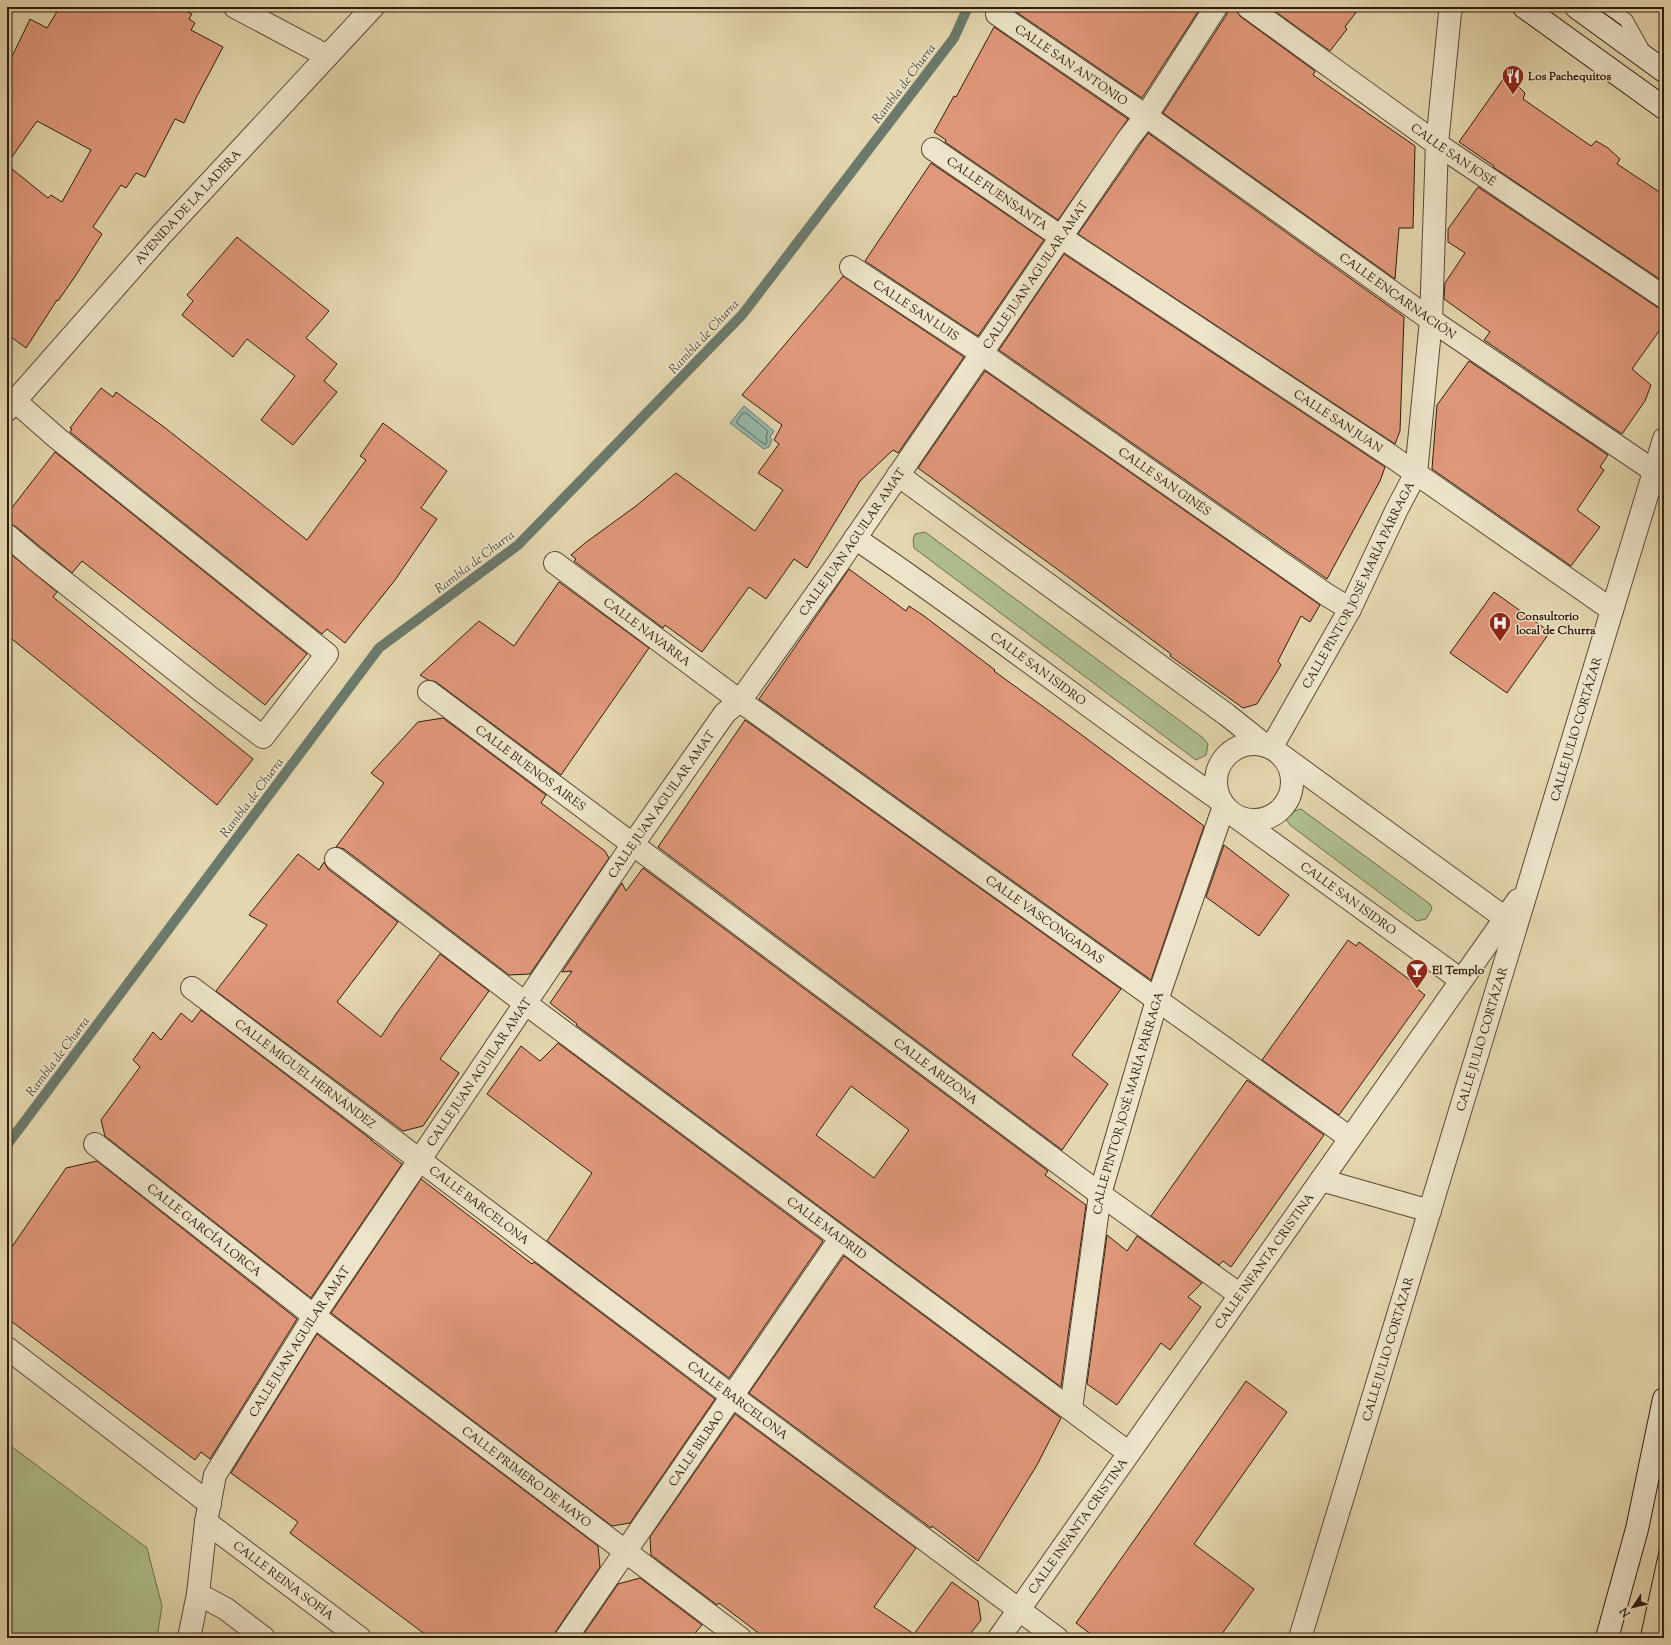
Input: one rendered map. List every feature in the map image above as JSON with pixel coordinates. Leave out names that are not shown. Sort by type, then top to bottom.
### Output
[{"type":"street","points":[[235,7],[327,56]]},
{"type":"street","name":"AVENIDA DE LA LADERA","points":[[11,406],[162,234],[373,7]]},
{"type":"street","name":"CALLE JUAN AGUILAR AMAT","points":[[189,1638],[198,1594],[208,1513],[215,1475],[314,1316],[633,844],[725,713],[740,701],[855,538],[1128,139],[1146,116],[1216,7]]},
{"type":"street","name":"CALLE SAN JOSÉ","points":[[1248,7],[1437,144],[1664,297]]},
{"type":"street","name":"CALLE PINTOR JOSÉ MARÍA PÁRRAGA","points":[[1272,750],[1350,609],[1397,509],[1416,473],[1431,320],[1437,144],[1450,13],[1452,7]]},
{"type":"street","points":[[1524,7],[1664,108]]},
{"type":"street","points":[[1576,7],[1656,65]]},
{"type":"street","name":"CALLE SAN ANTONIO","points":[[997,14],[1146,116]]},
{"type":"street","name":"CALLE ENCARNACIÓN","points":[[1146,116],[1431,320],[1654,470]]},
{"type":"street","name":"CALLE FUENSANTA","points":[[933,149],[1061,237]]},
{"type":"street","name":"CALLE SAN JUAN","points":[[1061,237],[1416,473],[1612,610]]},
{"type":"street","name":"CALLE SAN LUIS","points":[[851,267],[981,353]]},
{"type":"street","name":"CALLE SAN GINÉS","points":[[981,353],[1327,595],[1350,609]]},
{"type":"street","points":[[7,535],[35,559],[263,737],[327,654],[57,438],[11,406]]},
{"type":"street","name":"CALLE JULIO CORTÁZAR","points":[[1300,1638],[1664,440]]},
{"type":"street","points":[[898,475],[1227,715],[1272,750],[1505,918]]},
{"type":"street","name":"CALLE SAN ISIDRO","points":[[855,538],[908,574],[1461,980]]},
{"type":"street","name":"CALLE NAVARRA","points":[[555,563],[740,701]]},
{"type":"street","name":"CALLE BUENOS AIRES","points":[[429,692],[633,844]]},
{"type":"street","name":"CALLE VASCONGADAS","points":[[740,701],[1350,1138]]},
{"type":"street","points":[[1255,744],[1272,750],[1288,765],[1292,776],[1292,789],[1288,800],[1281,810],[1271,817],[1259,821],[1246,820],[1226,808],[1216,790],[1215,779],[1218,768],[1224,758],[1233,750],[1243,745],[1255,744]]},
{"type":"street","name":"CALLE PINTOR JOSÉ MARÍA PÁRRAGA","points":[[1071,1409],[1100,1194],[1157,1000],[1226,808]]},
{"type":"street","name":"CALLE ARIZONA","points":[[633,844],[1100,1194],[1240,1295]]},
{"type":"street","name":"CALLE MADRID","points":[[336,859],[525,1004],[1129,1453]]},
{"type":"street","name":"CALLE INFANTA CRISTINA","points":[[999,1638],[1529,884]]},
{"type":"street","name":"CALLE MIGUEL HERNÁNDEZ","points":[[192,988],[419,1160]]},
{"type":"street","name":"CALLE GARCÍA LORCA","points":[[95,1144],[314,1316]]},
{"type":"street","name":"CALLE BARCELONA","points":[[419,1160],[1057,1638]]},
{"type":"street","points":[[1321,1180],[1430,1211]]},
{"type":"street","name":"CALLE BILBAO","points":[[566,1638],[840,1239]]},
{"type":"street","name":"CALLE PRIMERO DE MAYO","points":[[314,1316],[740,1638]]},
{"type":"street","name":"CALLE REINA SOFÍA","points":[[7,1348],[360,1638]]},
{"type":"street","points":[[1607,1638],[1637,1529],[1664,1399]]},
{"type":"street","points":[[198,1594],[226,1609],[264,1638]]},
{"type":"lane","points":[[1608,7],[1626,20],[1656,65]]},
{"type":"green space","points":[[925,532],[1202,737],[1208,744],[1206,755],[1196,760],[914,548],[913,540],[915,534]]},
{"type":"green space","points":[[1301,809],[1430,904],[1432,909],[1426,919],[1417,921],[1290,825],[1286,819],[1290,812]]},
{"type":"green space","points":[[7,1443],[147,1548],[162,1606],[157,1638],[7,1638]]},
{"type":"water","points":[[744,406],[774,431],[770,437],[772,440],[769,447],[764,449],[730,423]]},
{"type":"building","points":[[60,7],[177,7],[192,14],[189,19],[195,23],[191,30],[223,47],[184,123],[175,119],[145,177],[136,173],[126,188],[121,185],[93,227],[102,234],[26,348],[7,334],[7,165],[48,198],[51,195],[62,202],[91,150],[37,121],[7,164],[7,67],[30,19],[47,28]]},
{"type":"building","points":[[1009,7],[1201,7],[1142,98]]},
{"type":"building","points":[[1228,7],[1236,7],[1237,12],[1241,17],[1315,71],[1313,75],[1415,146],[1413,228],[1399,228],[1395,279],[1163,113],[1227,14]]},
{"type":"building","points":[[1269,7],[1360,7],[1345,27],[1347,29],[1330,51]]},
{"type":"building","points":[[994,27],[1128,119],[1058,220],[945,142],[946,140],[934,132],[954,96],[956,97]]},
{"type":"building","points":[[1504,78],[1515,83],[1525,93],[1523,99],[1591,146],[1596,141],[1608,148],[1620,159],[1617,164],[1664,195],[1664,282],[1493,167],[1494,166],[1459,142]]},
{"type":"building","points":[[1148,133],[1404,317],[1400,431],[1395,444],[1078,234]]},
{"type":"building","points":[[931,163],[1044,240],[978,336],[865,261]]},
{"type":"building","points":[[1478,187],[1657,307],[1664,309],[1664,324],[1632,369],[1651,385],[1645,401],[1622,434],[1484,340],[1490,332],[1444,299],[1445,283],[1465,253],[1448,242],[1448,229]]},
{"type":"building","points":[[237,237],[329,311],[306,338],[337,364],[324,381],[337,392],[293,445],[261,420],[295,376],[247,339],[233,357],[182,315],[193,301],[187,295]]},
{"type":"building","points":[[1064,254],[1385,467],[1380,481],[1327,579],[999,350]]},
{"type":"building","points":[[843,276],[964,357],[898,453],[893,450],[860,481],[807,568],[794,559],[766,599],[749,587],[702,652],[665,625],[663,628],[574,561],[576,559],[571,555],[636,506],[676,473],[755,531],[783,490],[758,473],[779,444],[774,440],[782,425],[742,395]]},
{"type":"building","points":[[1469,361],[1608,455],[1600,467],[1604,470],[1577,510],[1600,527],[1571,566],[1432,469],[1437,405]]},
{"type":"building","points":[[985,371],[1320,605],[1310,622],[1301,616],[1278,661],[1281,665],[1257,704],[1243,708],[1170,656],[1171,654],[1068,577],[918,468]]},
{"type":"building","points":[[101,388],[113,397],[116,392],[164,427],[307,540],[366,460],[360,456],[383,423],[447,471],[421,508],[437,519],[395,580],[345,643],[327,629],[322,634],[70,432],[72,429],[70,428]]},
{"type":"building","points":[[55,452],[307,654],[265,705],[82,561],[72,573],[15,526],[7,523],[7,514]]},
{"type":"building","points":[[7,551],[57,592],[53,597],[253,759],[217,805],[7,635]]},
{"type":"building","points":[[849,569],[906,611],[909,606],[924,616],[995,670],[994,671],[1204,826],[1151,980],[759,699]]},
{"type":"building","points":[[559,582],[649,648],[561,775],[436,682],[428,680],[420,675],[479,621],[514,646]]},
{"type":"building","name":"Consultorio local de Churra","points":[[1494,592],[1550,632],[1507,693],[1450,653]]},
{"type":"building","points":[[443,718],[546,795],[541,803],[605,851],[609,858],[530,974],[509,975],[344,849],[336,847],[384,783],[371,773],[418,722]]},
{"type":"building","points":[[745,720],[1121,989],[1072,1055],[1108,1084],[1062,1150],[658,847]]},
{"type":"building","points":[[1224,845],[1289,895],[1259,936],[1206,897]]},
{"type":"building","points":[[298,854],[319,870],[324,862],[328,869],[398,922],[337,1002],[381,1037],[440,954],[489,991],[440,1059],[459,1073],[423,1126],[403,1131],[216,991],[267,925],[249,915]]},
{"type":"building","points":[[643,868],[1048,1171],[1045,1175],[1086,1205],[1061,1387],[576,1025],[577,1024],[550,1003],[572,971],[562,972],[622,883],[626,891]],"holes":[[[851,1086],[909,1130],[874,1178],[816,1135]]]},
{"type":"building","points":[[1348,940],[1356,946],[1359,942],[1418,986],[1416,988],[1425,995],[1339,1115],[1262,1060]]},
{"type":"building","points":[[201,1010],[402,1164],[311,1298],[105,1136],[101,1120],[140,1067],[133,1060],[153,1032],[161,1040],[181,1013],[192,1022]]},
{"type":"building","points":[[558,1043],[823,1241],[729,1378],[547,1241],[592,1173],[487,1094],[521,1046],[540,1061]]},
{"type":"building","points":[[1247,1080],[1324,1135],[1231,1267],[1223,1261],[1219,1265],[1151,1216]]},
{"type":"building","points":[[97,1161],[297,1319],[210,1459],[201,1452],[195,1460],[7,1318],[7,1254],[66,1168]]},
{"type":"building","points":[[421,1179],[532,1264],[534,1262],[715,1399],[630,1523],[612,1526],[331,1313]]},
{"type":"building","points":[[1107,1235],[1127,1251],[1137,1236],[1202,1283],[1188,1297],[1201,1307],[1170,1350],[1161,1343],[1117,1405],[1087,1384]]},
{"type":"building","points":[[844,1256],[1061,1418],[1037,1465],[978,1561],[749,1393]]},
{"type":"building","points":[[317,1334],[598,1546],[600,1567],[556,1631],[554,1638],[430,1638],[290,1533],[298,1522],[231,1473]]},
{"type":"building","points":[[1246,1381],[1287,1412],[1194,1544],[1254,1589],[1219,1638],[1096,1638],[1076,1623]]},
{"type":"building","points":[[735,1414],[916,1548],[874,1607],[914,1634],[952,1582],[978,1601],[981,1620],[967,1638],[765,1638],[719,1603],[717,1605],[651,1555],[650,1537]]},
{"type":"building","points":[[640,1578],[702,1625],[691,1638],[581,1638],[618,1584]]},
{"type":"waterway","name":"Rambla de Churra","points":[[7,1145],[379,648],[518,545],[742,315],[954,38],[968,7]]},
{"type":"tram line","points":[[1640,1638],[1664,1528]]},
{"type":"tram line","points":[[1659,1638],[1664,1614]]},
{"type":"place","name":"Los Pachequitos","points":[[1513,96]]},
{"type":"place","name":"Consultorio local de Churra","points":[[1500,642]]},
{"type":"place","name":"El Templo","points":[[1417,990]]}]
